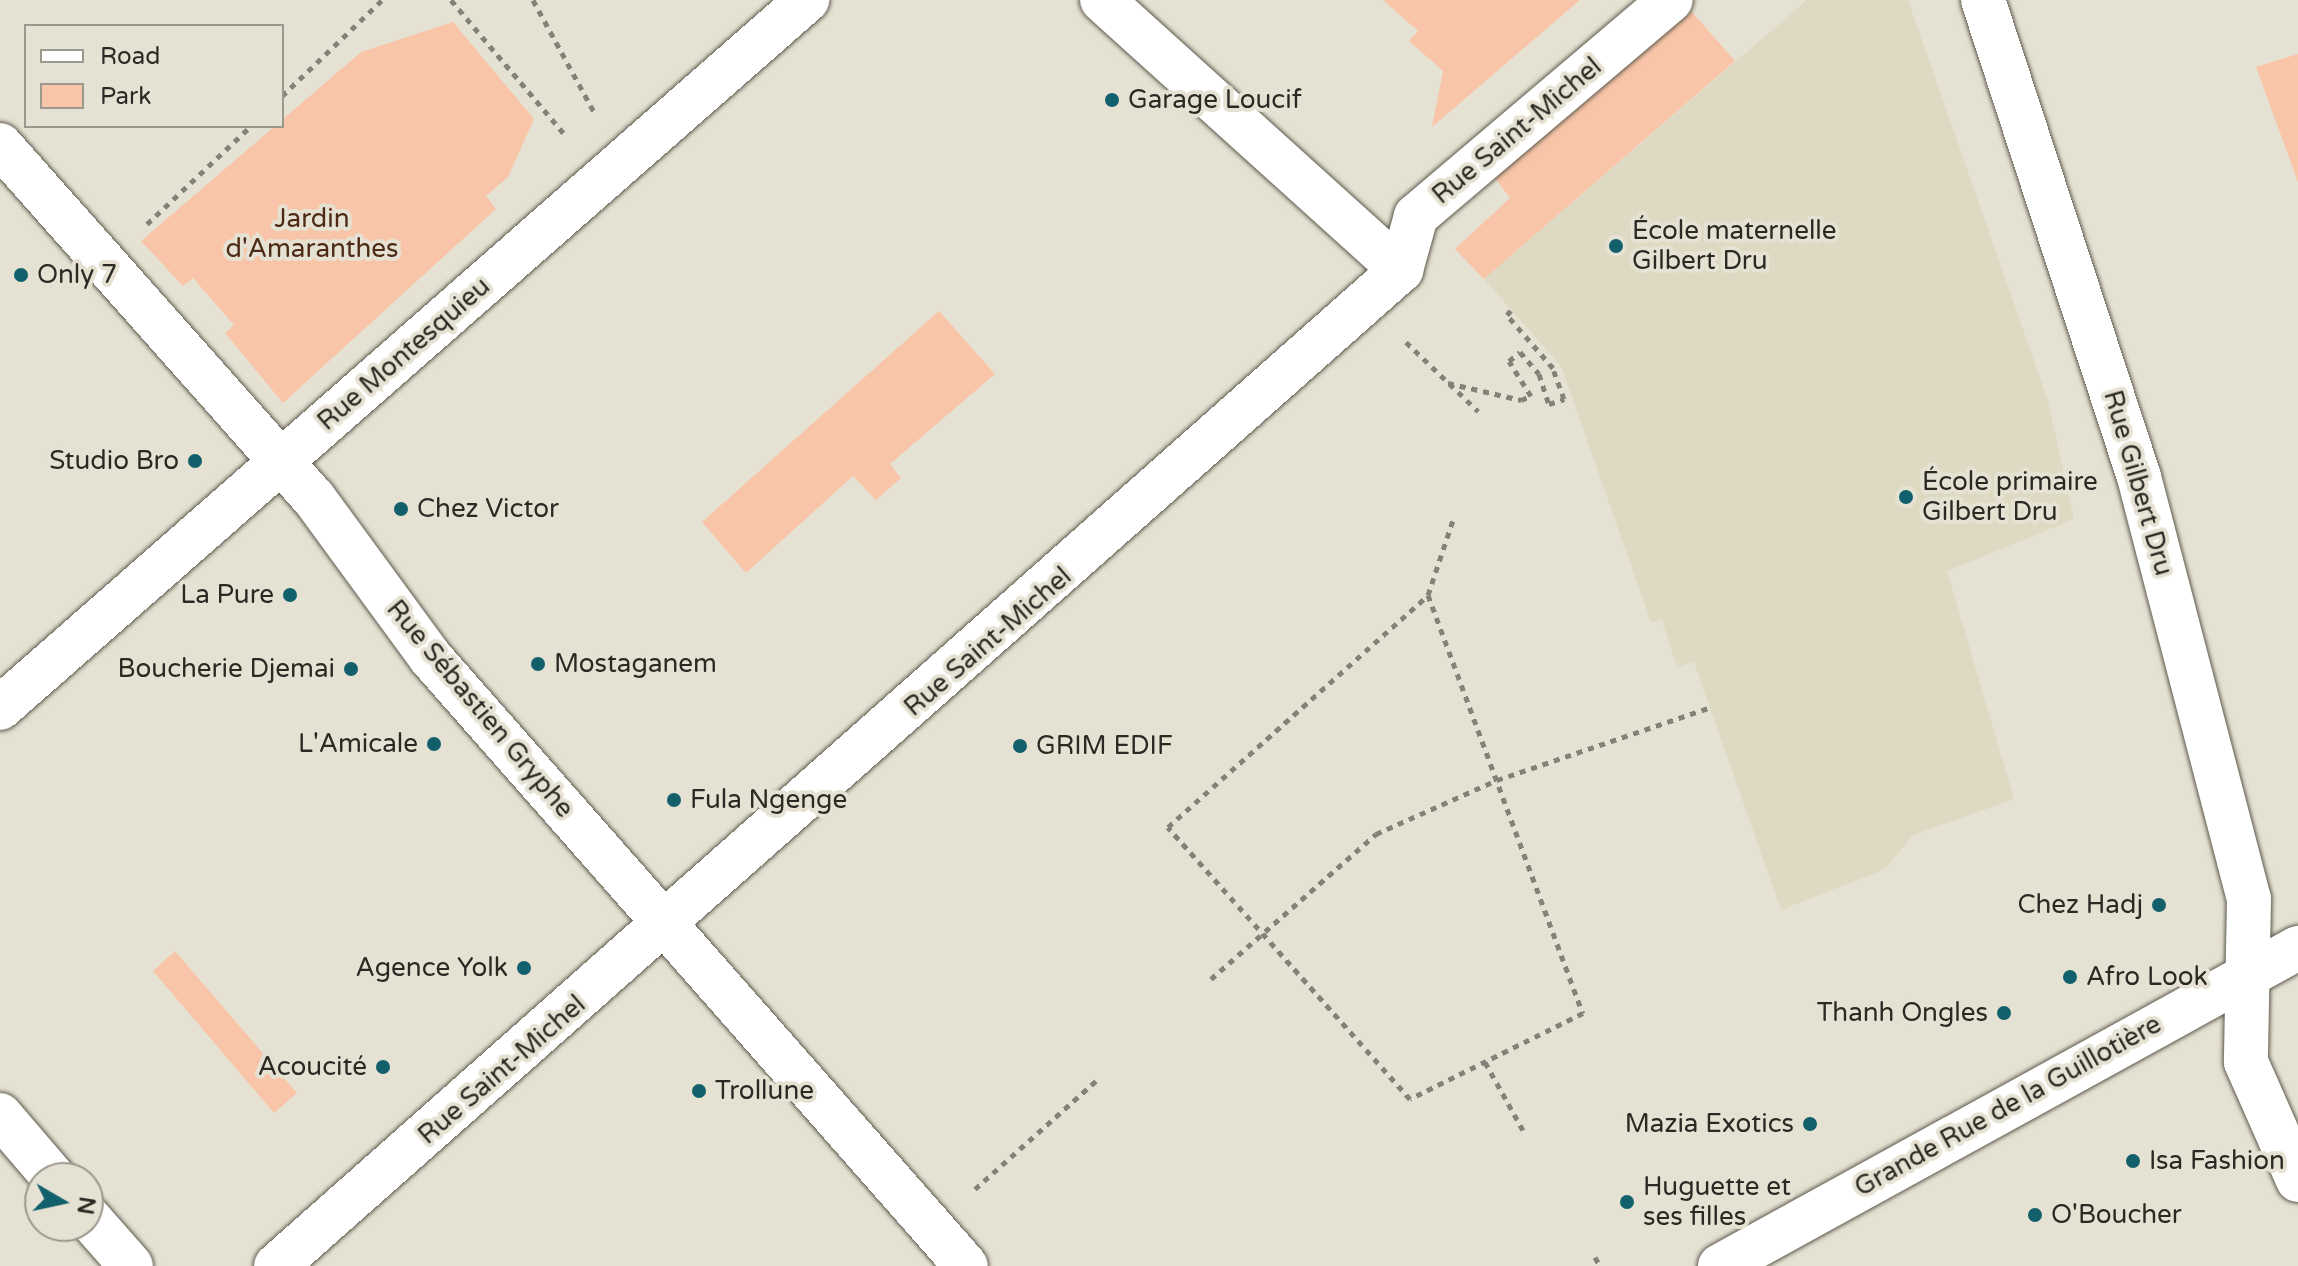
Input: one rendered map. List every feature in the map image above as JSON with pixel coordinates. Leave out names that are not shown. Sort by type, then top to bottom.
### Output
[{"type":"street","name":"Rue Montesquieu","points":[[0,708],[807,0]]},
{"type":"street","points":[[1102,0],[1401,270]]},
{"type":"street","name":"Rue Saint-Michel","points":[[276,1266],[666,926],[1401,270],[1416,216],[1671,0]]},
{"type":"street","name":"Rue Gilbert Dru","points":[[1983,0],[2139,477],[2249,899],[2243,975],[2246,1062],[2298,1180]]},
{"type":"street","name":"Rue Sébastien Gryphe","points":[[0,145],[282,461],[430,657],[966,1266]]},
{"type":"street","name":"Grande Rue de la Guillotière","points":[[1720,1266],[2243,975],[2298,948]]},
{"type":"street","points":[[0,1115],[40,1162]]},
{"type":"street","points":[[104,1235],[131,1266]]},
{"type":"path","points":[[284,94],[382,0]]},
{"type":"path","points":[[533,0],[613,173]]},
{"type":"path","points":[[454,1],[613,173]]},
{"type":"path","points":[[240,128],[244,133]]},
{"type":"path","points":[[106,264],[249,128]]},
{"type":"path","points":[[1448,383],[1521,400],[1531,396],[1509,361],[1520,352],[1539,374],[1549,404],[1564,399],[1553,368],[1507,315],[1511,310]]},
{"type":"path","points":[[1400,336],[1478,411]]},
{"type":"path","points":[[1428,595],[1583,1013],[1410,1099],[1168,827],[1428,595],[1454,517]]},
{"type":"path","points":[[1211,979],[1376,834],[1497,780],[1711,707]]},
{"type":"path","points":[[1485,1062],[1524,1132]]},
{"type":"path","points":[[932,1227],[1099,1078]]},
{"type":"path","points":[[1595,1257],[1600,1266]]},
{"type":"shaded area","name":"École primaire Gilbert Dru","points":[[1807,0],[1908,0],[2048,401],[2074,519],[1947,571],[2014,799],[1913,835],[1885,869],[1781,910],[1694,662],[1677,667],[1662,620],[1651,622],[1561,366],[1484,279]]},
{"type":"green space","points":[[1383,0],[1580,0],[1432,127],[1443,71],[1409,41],[1418,31]]},
{"type":"green space","points":[[1685,4],[1735,61],[1484,279],[1455,249],[1510,198],[1489,170]]},
{"type":"green space","name":"Jardin d'Amaranthes","points":[[453,22],[534,119],[508,177],[486,196],[496,209],[283,403],[225,333],[234,325],[193,278],[183,286],[141,241],[273,128],[284,128],[284,118],[361,52]]},
{"type":"green space","points":[[2298,54],[2298,182],[2256,67]]},
{"type":"green space","points":[[939,311],[995,374],[890,464],[901,478],[876,500],[853,476],[746,573],[702,522]]},
{"type":"green space","points":[[175,951],[297,1093],[274,1113],[153,971]]},
{"type":"place","name":"Garage Loucif","points":[[1112,100]]},
{"type":"place","name":"École maternelle Gilbert Dru","points":[[1616,246]]},
{"type":"place","name":"Only 7","points":[[21,275]]},
{"type":"place","name":"Studio Bro","points":[[195,461]]},
{"type":"place","name":"École primaire Gilbert Dru","points":[[1906,497]]},
{"type":"place","name":"Chez Victor","points":[[401,509]]},
{"type":"place","name":"La Pure","points":[[290,595]]},
{"type":"place","name":"Mostaganem","points":[[538,664]]},
{"type":"place","name":"Boucherie Djemai","points":[[351,669]]},
{"type":"place","name":"L'Amicale","points":[[434,744]]},
{"type":"place","name":"GRIM EDIF","points":[[1020,746]]},
{"type":"place","name":"Fula Ngenge","points":[[674,800]]},
{"type":"place","name":"Chez Hadj","points":[[2159,905]]},
{"type":"place","name":"Agence Yolk","points":[[524,968]]},
{"type":"place","name":"Afro Look","points":[[2070,977]]},
{"type":"place","name":"Thanh Ongles","points":[[2004,1013]]},
{"type":"place","name":"Acoucité","points":[[383,1067]]},
{"type":"place","name":"Trollune","points":[[699,1091]]},
{"type":"place","name":"Mazia Exotics","points":[[1810,1124]]},
{"type":"place","name":"Isa Fashion","points":[[2133,1161]]},
{"type":"place","name":"Huguette et ses filles","points":[[1627,1202]]},
{"type":"place","name":"O'Boucher","points":[[2035,1215]]}]
